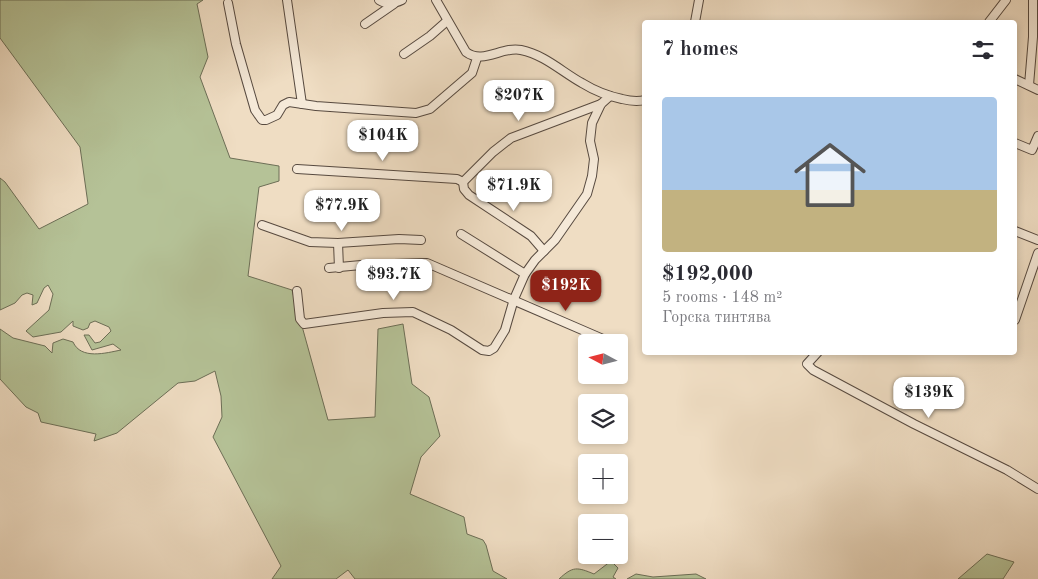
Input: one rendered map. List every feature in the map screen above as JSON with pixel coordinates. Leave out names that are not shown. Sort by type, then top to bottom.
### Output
[{"type":"street","points":[[287,0],[302,104]]},
{"type":"street","points":[[378,0],[385,3],[398,2]]},
{"type":"street","points":[[436,0],[466,52],[477,58],[507,49],[526,51],[553,63],[583,84],[610,96],[638,102],[642,101]]},
{"type":"street","points":[[695,20],[699,0]]},
{"type":"street","points":[[991,20],[1006,0]]},
{"type":"street","points":[[1029,86],[1033,37],[1033,0]]},
{"type":"street","points":[[228,2],[243,71],[262,120],[270,120],[286,103],[416,113],[426,110],[472,73],[477,58]]},
{"type":"street","points":[[365,24],[398,2]]},
{"type":"street","points":[[404,54],[430,36],[447,21]]},
{"type":"street","points":[[1017,80],[1038,90]]},
{"type":"street","points":[[463,182],[493,152],[511,138],[601,104],[610,96]]},
{"type":"street","points":[[296,290],[302,323],[383,313],[413,312],[451,330],[482,350],[490,351],[494,348],[505,330],[514,299],[525,274],[535,260],[556,240],[587,194],[594,159],[590,133],[592,123],[601,104]]},
{"type":"street","points":[[1017,145],[1032,150],[1038,136]]},
{"type":"street","points":[[297,169],[397,174],[456,179],[463,182]]},
{"type":"street","points":[[463,182],[464,189],[469,195],[530,236],[544,252]]},
{"type":"street","points":[[262,225],[310,242],[338,243],[399,239],[421,240]]},
{"type":"street","points":[[1017,232],[1038,240]]},
{"type":"street","points":[[461,234],[525,274]]},
{"type":"street","points":[[338,243],[339,268]]},
{"type":"street","points":[[1017,314],[1038,253]]},
{"type":"street","points":[[328,268],[427,263],[514,299],[558,321],[590,334]]},
{"type":"street","points":[[815,355],[807,364],[813,370],[914,424],[1007,470],[1038,489]]},
{"type":"green space","points":[[0,0],[203,0],[197,4],[208,57],[200,77],[230,158],[279,166],[279,181],[259,187],[248,276],[292,290],[328,420],[375,417],[378,329],[403,324],[412,384],[429,397],[440,436],[421,457],[410,494],[464,517],[467,534],[483,540],[493,571],[507,579],[355,579],[348,570],[336,579],[272,579],[281,566],[213,437],[222,417],[221,396],[215,371],[195,381],[178,383],[117,433],[94,441],[96,434],[41,422],[38,413],[26,407],[0,379],[0,329],[13,338],[45,346],[52,353],[53,343],[63,339],[73,342],[77,348],[88,353],[101,354],[121,350],[113,344],[92,350],[84,335],[89,335],[95,343],[100,342],[111,331],[109,327],[95,321],[83,330],[73,326],[73,321],[61,332],[33,337],[26,331],[49,310],[53,294],[48,285],[44,288],[37,303],[32,305],[33,295],[27,293],[22,295],[15,303],[0,310],[0,178],[5,182],[39,229],[88,204],[80,147],[0,38]]},
{"type":"green space","points":[[987,554],[1014,562],[1003,579],[958,579]]},
{"type":"green space","points":[[607,564],[614,564],[618,568],[613,577],[616,579],[559,579],[575,569],[594,574]]},
{"type":"green space","points":[[636,574],[653,577],[696,574],[706,579],[627,579]]}]
